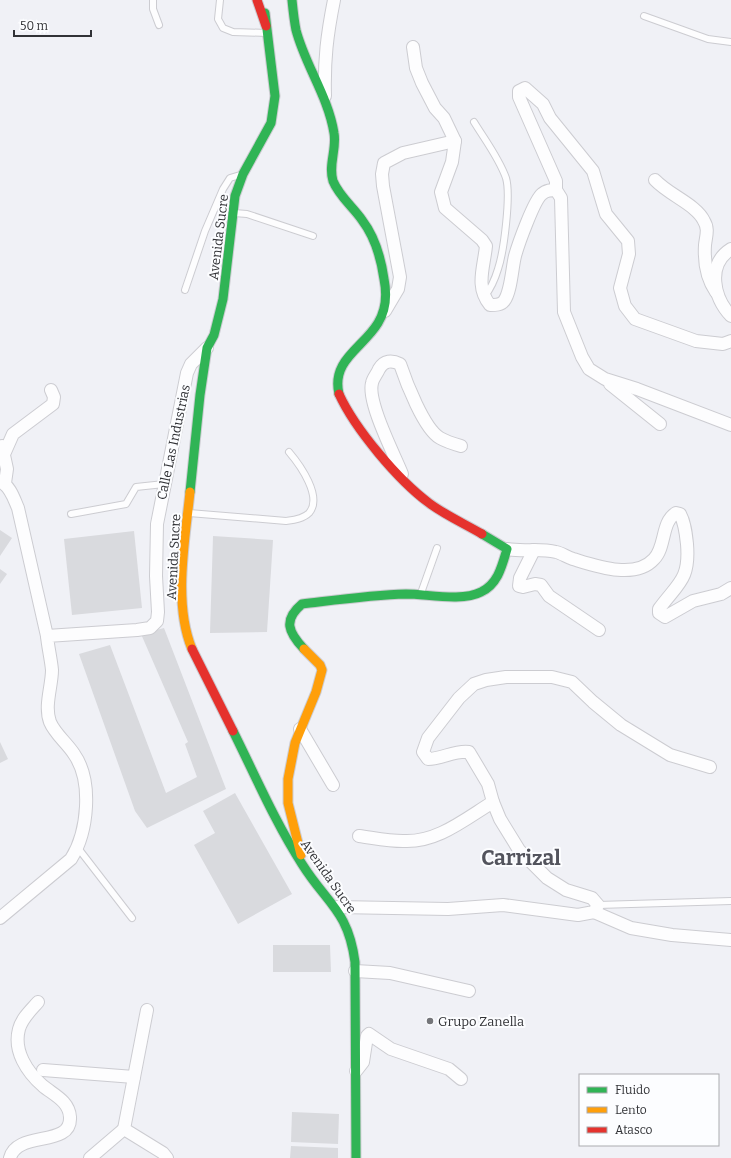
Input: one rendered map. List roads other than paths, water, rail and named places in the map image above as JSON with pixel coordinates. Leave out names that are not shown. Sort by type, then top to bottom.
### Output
[{"type":"street","points":[[257,0],[266,30]]},
{"type":"street","name":"Avenida Sucre","points":[[266,0],[266,30],[275,96],[271,123],[243,174],[235,196],[223,299],[214,335],[207,348],[200,395],[183,560],[183,612],[187,637],[195,657],[233,734],[302,864],[337,907],[350,930],[354,949],[355,971],[356,1158]]},
{"type":"street","points":[[292,0],[296,30],[325,103],[335,146],[332,178],[344,198],[359,215],[373,236],[385,285],[384,312]]},
{"type":"street","points":[[325,103],[324,67],[334,0]]},
{"type":"street","points":[[413,47],[416,68],[422,83],[435,108],[444,118],[455,141],[452,162],[443,183],[441,198],[444,208],[482,240],[486,246],[481,278],[484,298],[490,305],[498,305],[504,302],[507,296],[516,255],[533,210],[541,194],[548,190],[556,190]]},
{"type":"street","points":[[660,424],[605,379],[589,368],[582,357],[564,312],[561,198],[556,190],[556,181],[519,97],[519,91],[525,88],[543,104],[550,118],[593,171],[606,214],[628,241],[629,254],[620,288],[625,306],[635,319],[696,341],[723,344],[731,341]]},
{"type":"street","points":[[455,141],[403,152],[384,163],[382,174],[383,186],[400,277],[398,289],[373,331],[349,356],[337,384],[340,398],[363,434],[405,483],[429,503],[493,538],[507,549],[521,552],[534,550],[556,552],[605,568],[633,570],[647,566],[656,557],[668,520],[676,513],[680,514],[684,523],[689,561],[683,579],[659,609],[659,613],[665,617],[693,601],[721,594],[731,588]]},
{"type":"street","points":[[655,180],[667,192],[692,207],[705,222],[708,233],[705,246],[707,272],[711,286],[731,316]]},
{"type":"street","points":[[716,292],[714,282],[719,262],[731,249]]},
{"type":"street","name":"Calle Las Industrias","points":[[47,636],[137,630],[150,628],[154,625],[158,612],[156,576],[157,524],[164,484],[171,459],[187,373],[191,364],[207,348]]},
{"type":"street","points":[[405,483],[372,400],[372,382],[381,366],[387,362],[394,361],[400,364],[414,401],[432,430],[439,438],[461,446]]},
{"type":"street","points":[[605,379],[637,389],[731,424]]},
{"type":"street","points":[[0,918],[71,859],[78,848],[85,821],[85,778],[75,754],[50,722],[48,711],[52,670],[47,636],[18,508],[2,482],[7,469],[2,447],[13,434],[53,404],[54,397],[51,390]]},
{"type":"street","points":[[302,864],[299,844],[287,795],[292,756],[300,729],[312,702],[322,670],[320,665],[291,635],[289,618],[293,610],[302,604],[391,594],[421,593],[462,597],[480,593],[493,585],[498,577],[507,549]]},
{"type":"street","points":[[534,550],[520,578],[519,586],[523,587],[535,584],[541,585],[549,596],[599,630]]},
{"type":"street","points":[[710,767],[670,755],[654,744],[638,736],[592,702],[572,682],[552,677],[506,677],[486,680],[474,684],[460,698],[428,738],[423,752],[428,759],[436,759],[463,751],[469,752],[488,784],[500,819],[520,850],[547,878],[566,890],[592,898],[596,909],[631,928],[672,935],[731,940]]},
{"type":"street","points":[[300,729],[333,785]]},
{"type":"street","points":[[359,836],[403,841],[432,836],[445,832],[493,802]]},
{"type":"street","points":[[337,907],[440,909],[504,905],[578,915],[596,909]]},
{"type":"street","points":[[355,971],[390,973],[469,991]]},
{"type":"street","points":[[10,1158],[16,1146],[25,1142],[60,1134],[70,1123],[70,1116],[67,1106],[33,1076],[20,1055],[19,1030],[25,1017],[38,1002]]},
{"type":"street","points":[[90,1158],[124,1129],[147,1010]]},
{"type":"street","points":[[355,1072],[363,1062],[367,1036],[369,1034],[391,1049],[449,1068],[461,1079]]},
{"type":"street","points":[[43,1070],[134,1077]]},
{"type":"street","points":[[124,1129],[163,1153],[167,1158]]},
{"type":"lane","points":[[153,0],[153,9],[159,25]]},
{"type":"lane","points":[[220,0],[218,19],[223,28],[233,32],[266,30]]},
{"type":"lane","points":[[644,16],[708,39],[731,42]]},
{"type":"lane","points":[[474,122],[500,164],[506,180],[508,209],[499,268],[491,288],[484,298]]},
{"type":"lane","points":[[185,290],[223,189],[230,178],[243,174]]},
{"type":"lane","points":[[234,213],[247,214],[314,236]]},
{"type":"lane","points":[[188,513],[286,521],[301,518],[309,513],[314,501],[311,486],[298,463],[289,452]]},
{"type":"lane","points":[[71,514],[126,504],[136,486],[164,484]]},
{"type":"lane","points":[[421,593],[437,548]]},
{"type":"lane","points":[[78,848],[132,918]]},
{"type":"lane","points":[[596,909],[731,901]]},
{"type":"place","name":"Grupo Zanella","points":[[430,1021]]},
{"type":"district","name":"Carrizal","points":[[521,858]]}]
